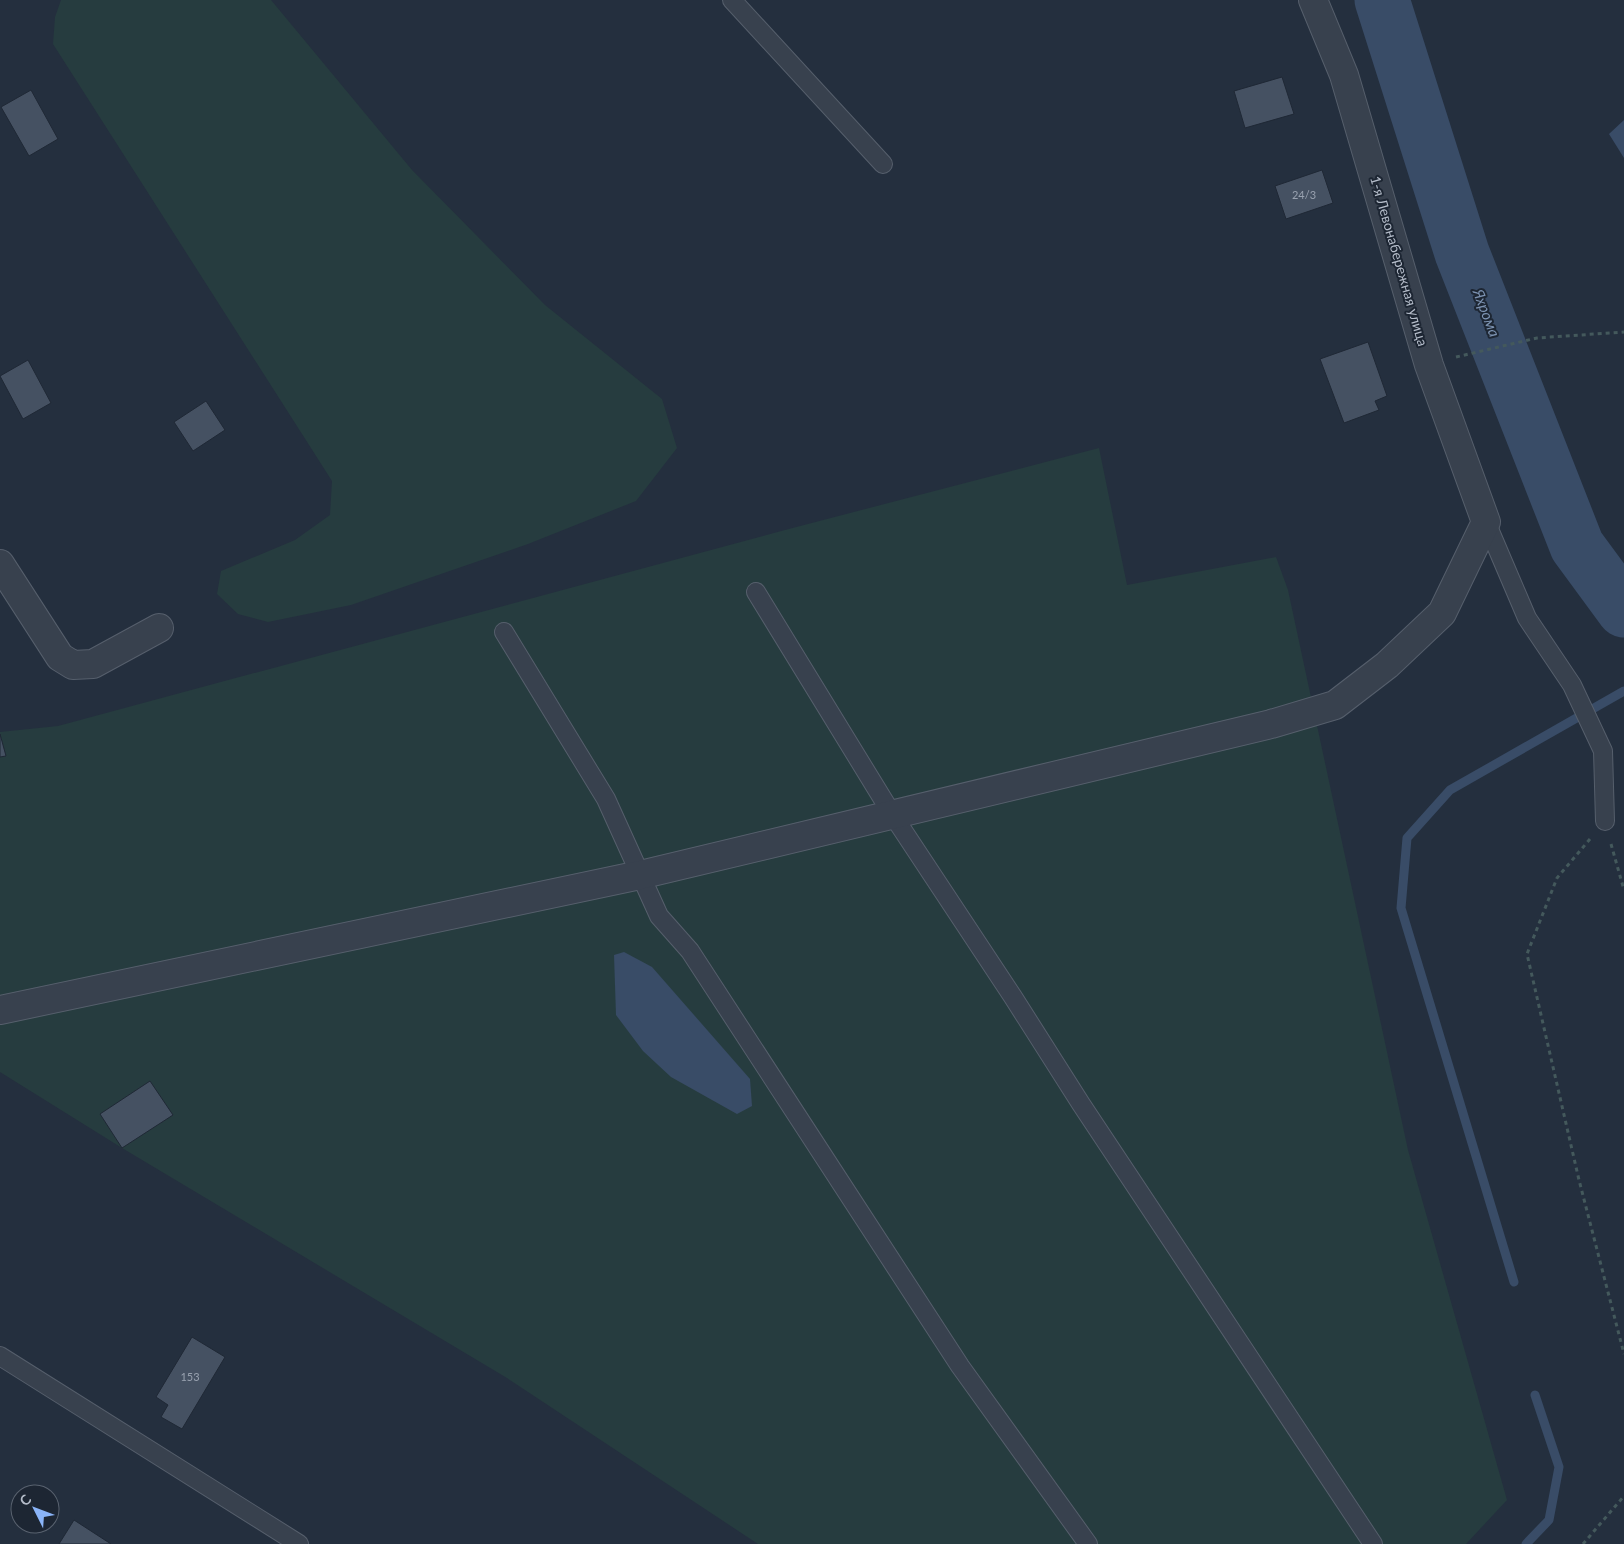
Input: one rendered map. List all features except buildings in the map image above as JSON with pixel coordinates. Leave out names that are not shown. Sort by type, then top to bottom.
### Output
[{"type":"street","name":"1-я Левонабережная улица","points":[[1313,0],[1344,75],[1429,365],[1486,522]]},
{"type":"street","points":[[0,1010],[640,874],[1271,724],[1335,705],[1387,666],[1442,612],[1486,522]]},
{"type":"street","points":[[0,564],[60,657],[73,666],[93,664],[159,628]]},
{"type":"lane","points":[[732,0],[883,164]]},
{"type":"lane","points":[[1486,522],[1527,618],[1572,685],[1604,751],[1605,821]]},
{"type":"lane","points":[[756,592],[892,814],[1372,1544]]},
{"type":"lane","points":[[504,632],[606,798],[659,916],[690,952],[960,1366],[1088,1544]]},
{"type":"lane","points":[[0,1356],[299,1544]]},
{"type":"path","points":[[1463,355],[1537,338],[1624,332]]},
{"type":"path","points":[[1605,821],[1624,890]]},
{"type":"path","points":[[1605,821],[1557,878],[1527,954],[1579,1180],[1624,1354]]},
{"type":"path","points":[[1583,1544],[1624,1496]]},
{"type":"green space","points":[[61,0],[271,0],[412,170],[545,305],[662,399],[677,448],[636,501],[528,544],[351,605],[268,622],[238,614],[217,594],[221,571],[295,540],[330,515],[332,481],[53,44],[55,17]]},
{"type":"green space","points":[[1099,448],[1127,585],[1276,557],[1288,590],[1408,1150],[1507,1500],[1466,1544],[758,1544],[507,1378],[122,1148],[0,1072],[0,732],[58,726],[785,530]]},
{"type":"water","points":[[1624,120],[1624,158],[1609,134]]},
{"type":"water","points":[[624,952],[652,967],[750,1079],[752,1106],[737,1114],[671,1077],[643,1051],[616,1015],[614,955]]},
{"type":"waterway","name":"Яхрома","points":[[1382,0],[1462,253],[1577,546],[1624,610]]},
{"type":"waterway","points":[[1514,1282],[1401,908],[1407,838],[1450,790],[1624,691]]},
{"type":"waterway","points":[[1526,1544],[1549,1520],[1559,1467],[1535,1395]]}]
